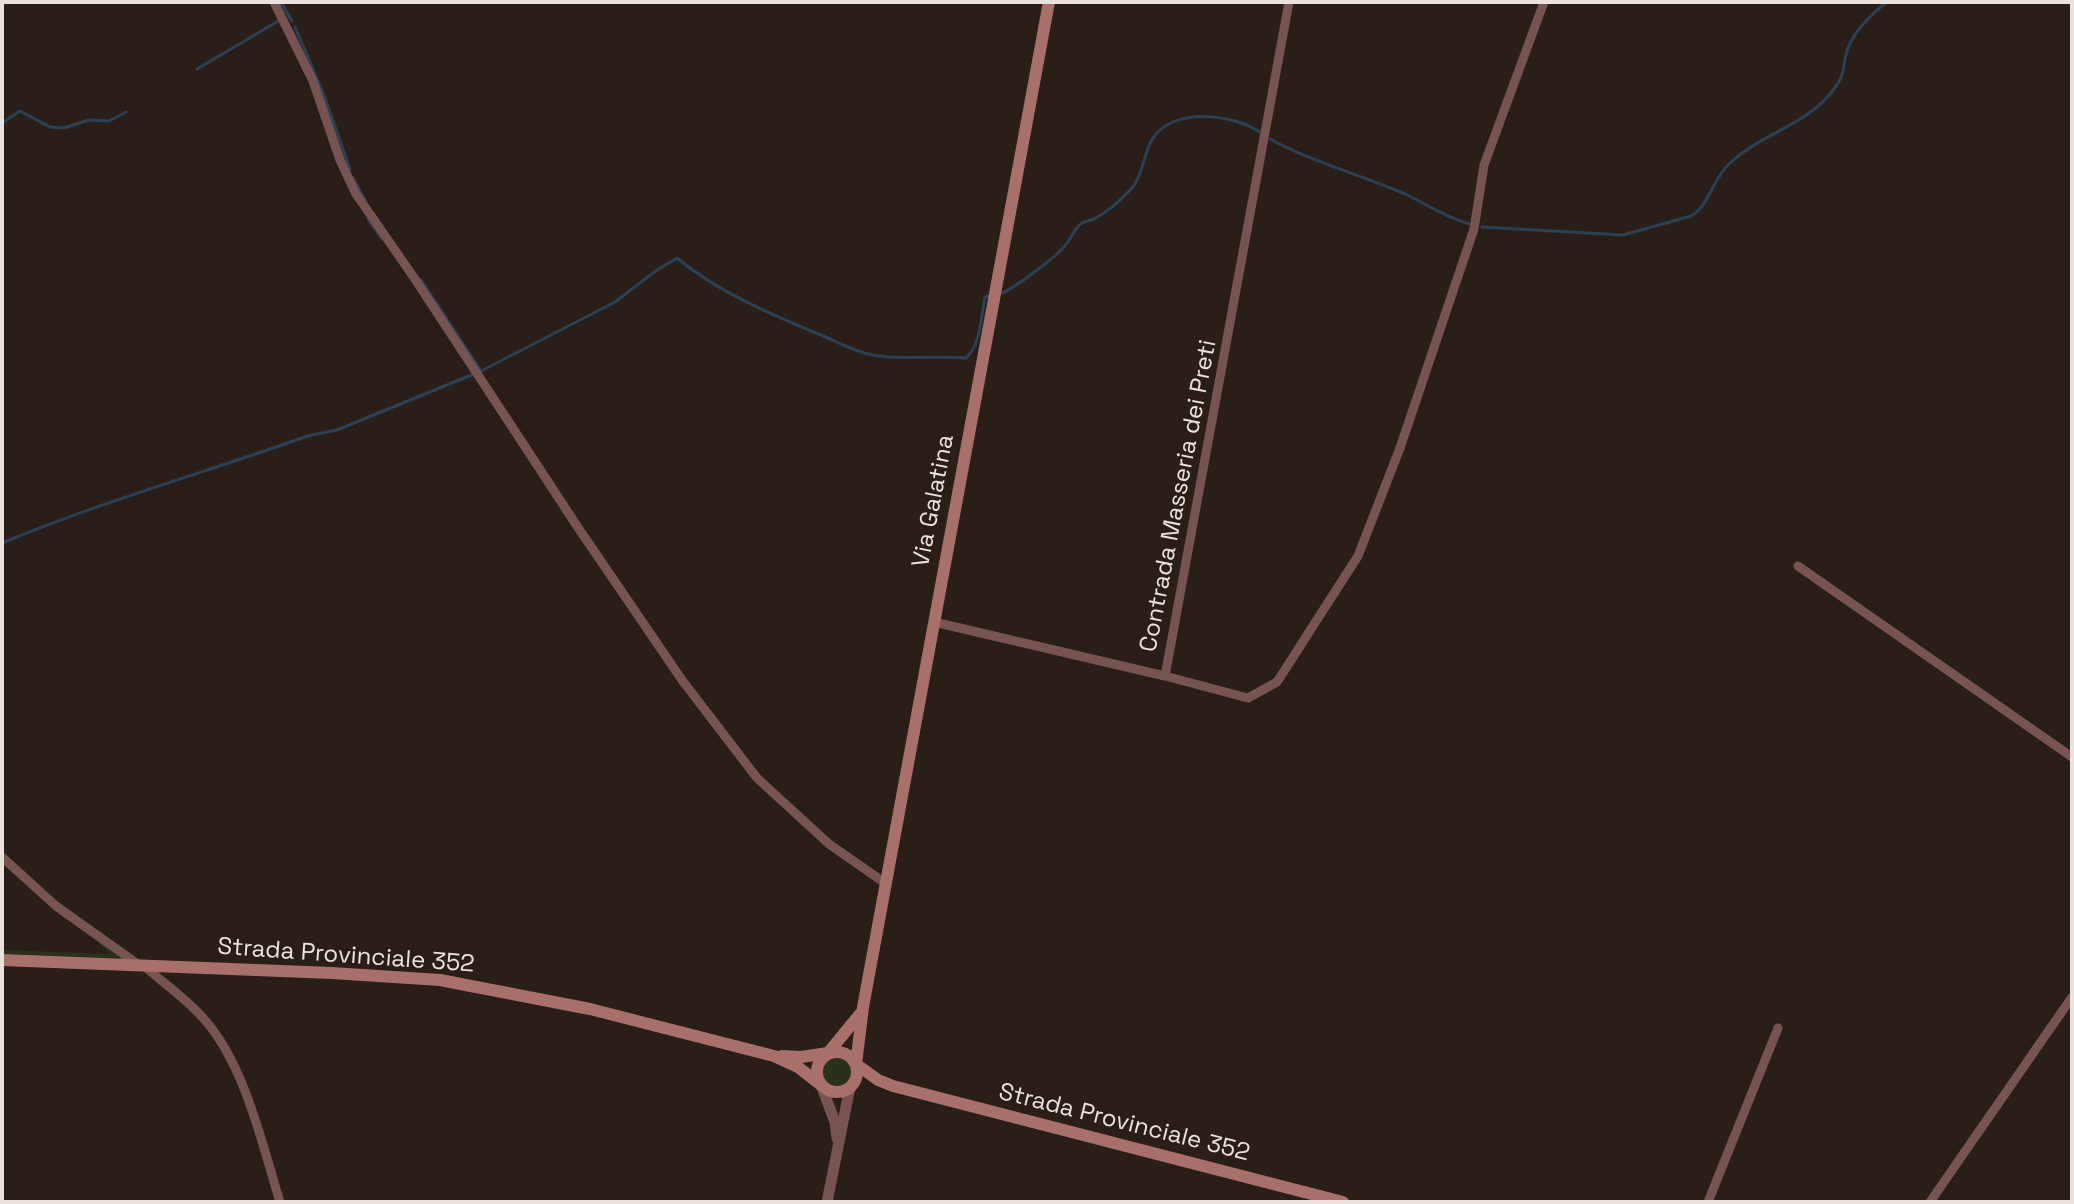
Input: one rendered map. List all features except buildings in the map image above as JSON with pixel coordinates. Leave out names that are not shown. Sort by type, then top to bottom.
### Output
[{"type":"main road","name":"Via Galatina","points":[[856,1064],[885,883],[1049,2]]},
{"type":"main road","name":"Strada Provinciale 352","points":[[2,960],[440,980],[590,1009],[774,1056],[798,1067],[821,1085]]},
{"type":"main road","name":"Via Galatina","points":[[828,1053],[854,1024],[863,1007]]},
{"type":"main road","name":"Strada Provinciale 352","points":[[774,1056],[801,1057],[828,1053]]},
{"type":"main road","points":[[828,1053],[844,1053],[856,1064],[857,1074],[850,1087],[833,1092],[821,1085],[817,1077],[817,1067],[828,1053]]},
{"type":"main road","name":"Strada Provinciale 352","points":[[856,1064],[878,1080],[893,1086],[1343,1202]]},
{"type":"main road","name":"Strada Provinciale 352","points":[[850,1087],[873,1084],[893,1086]]},
{"type":"street","points":[[274,2],[313,81],[340,160],[356,194],[674,667],[757,778],[829,844],[885,883]]},
{"type":"street","name":"Contrada Masseria dei Preti","points":[[1289,2],[1165,676],[1248,698],[1277,682],[1358,556],[1405,434],[1474,229],[1484,165],[1544,2]]},
{"type":"street","points":[[1798,566],[2072,757]]},
{"type":"street","points":[[934,622],[1165,676]]},
{"type":"street","points":[[2,857],[56,906],[141,965],[203,1018],[239,1077],[280,1202]]},
{"type":"street","points":[[1930,1202],[2072,997]]},
{"type":"street","points":[[1708,1202],[1778,1028]]},
{"type":"street","points":[[821,1085],[835,1122],[837,1147]]},
{"type":"street","points":[[827,1202],[850,1087]]},
{"type":"green space","points":[[93,938],[123,958],[2,954],[2,950],[110,954]]},
{"type":"green space","points":[[837,1055],[849,1060],[854,1072],[849,1084],[837,1089],[825,1084],[820,1072],[825,1060]]},
{"type":"waterway","points":[[281,2],[292,21]]},
{"type":"waterway","points":[[1482,227],[1623,235],[1691,216],[1702,206],[1730,163],[1811,112],[1834,89],[1843,72],[1848,47],[1868,19],[1887,2]]},
{"type":"waterway","points":[[197,69],[280,20]]},
{"type":"waterway","points":[[295,27],[350,169]]},
{"type":"waterway","points":[[2,123],[20,111],[50,127],[64,128],[89,120],[109,121],[126,112]]},
{"type":"waterway","points":[[1000,294],[1051,259],[1079,225],[1104,213],[1128,192],[1139,176],[1153,138],[1163,128],[1175,121],[1204,117],[1235,121],[1260,132]]},
{"type":"waterway","points":[[1270,139],[1470,224]]},
{"type":"waterway","points":[[353,178],[365,200]]},
{"type":"waterway","points":[[368,219],[382,239]]},
{"type":"waterway","points":[[2,543],[77,514],[308,436],[337,430],[481,371],[615,302],[677,258],[710,282],[747,302],[850,348],[880,356],[966,358],[975,346],[985,297],[989,296]]},
{"type":"waterway","points":[[421,280],[481,371]]}]
